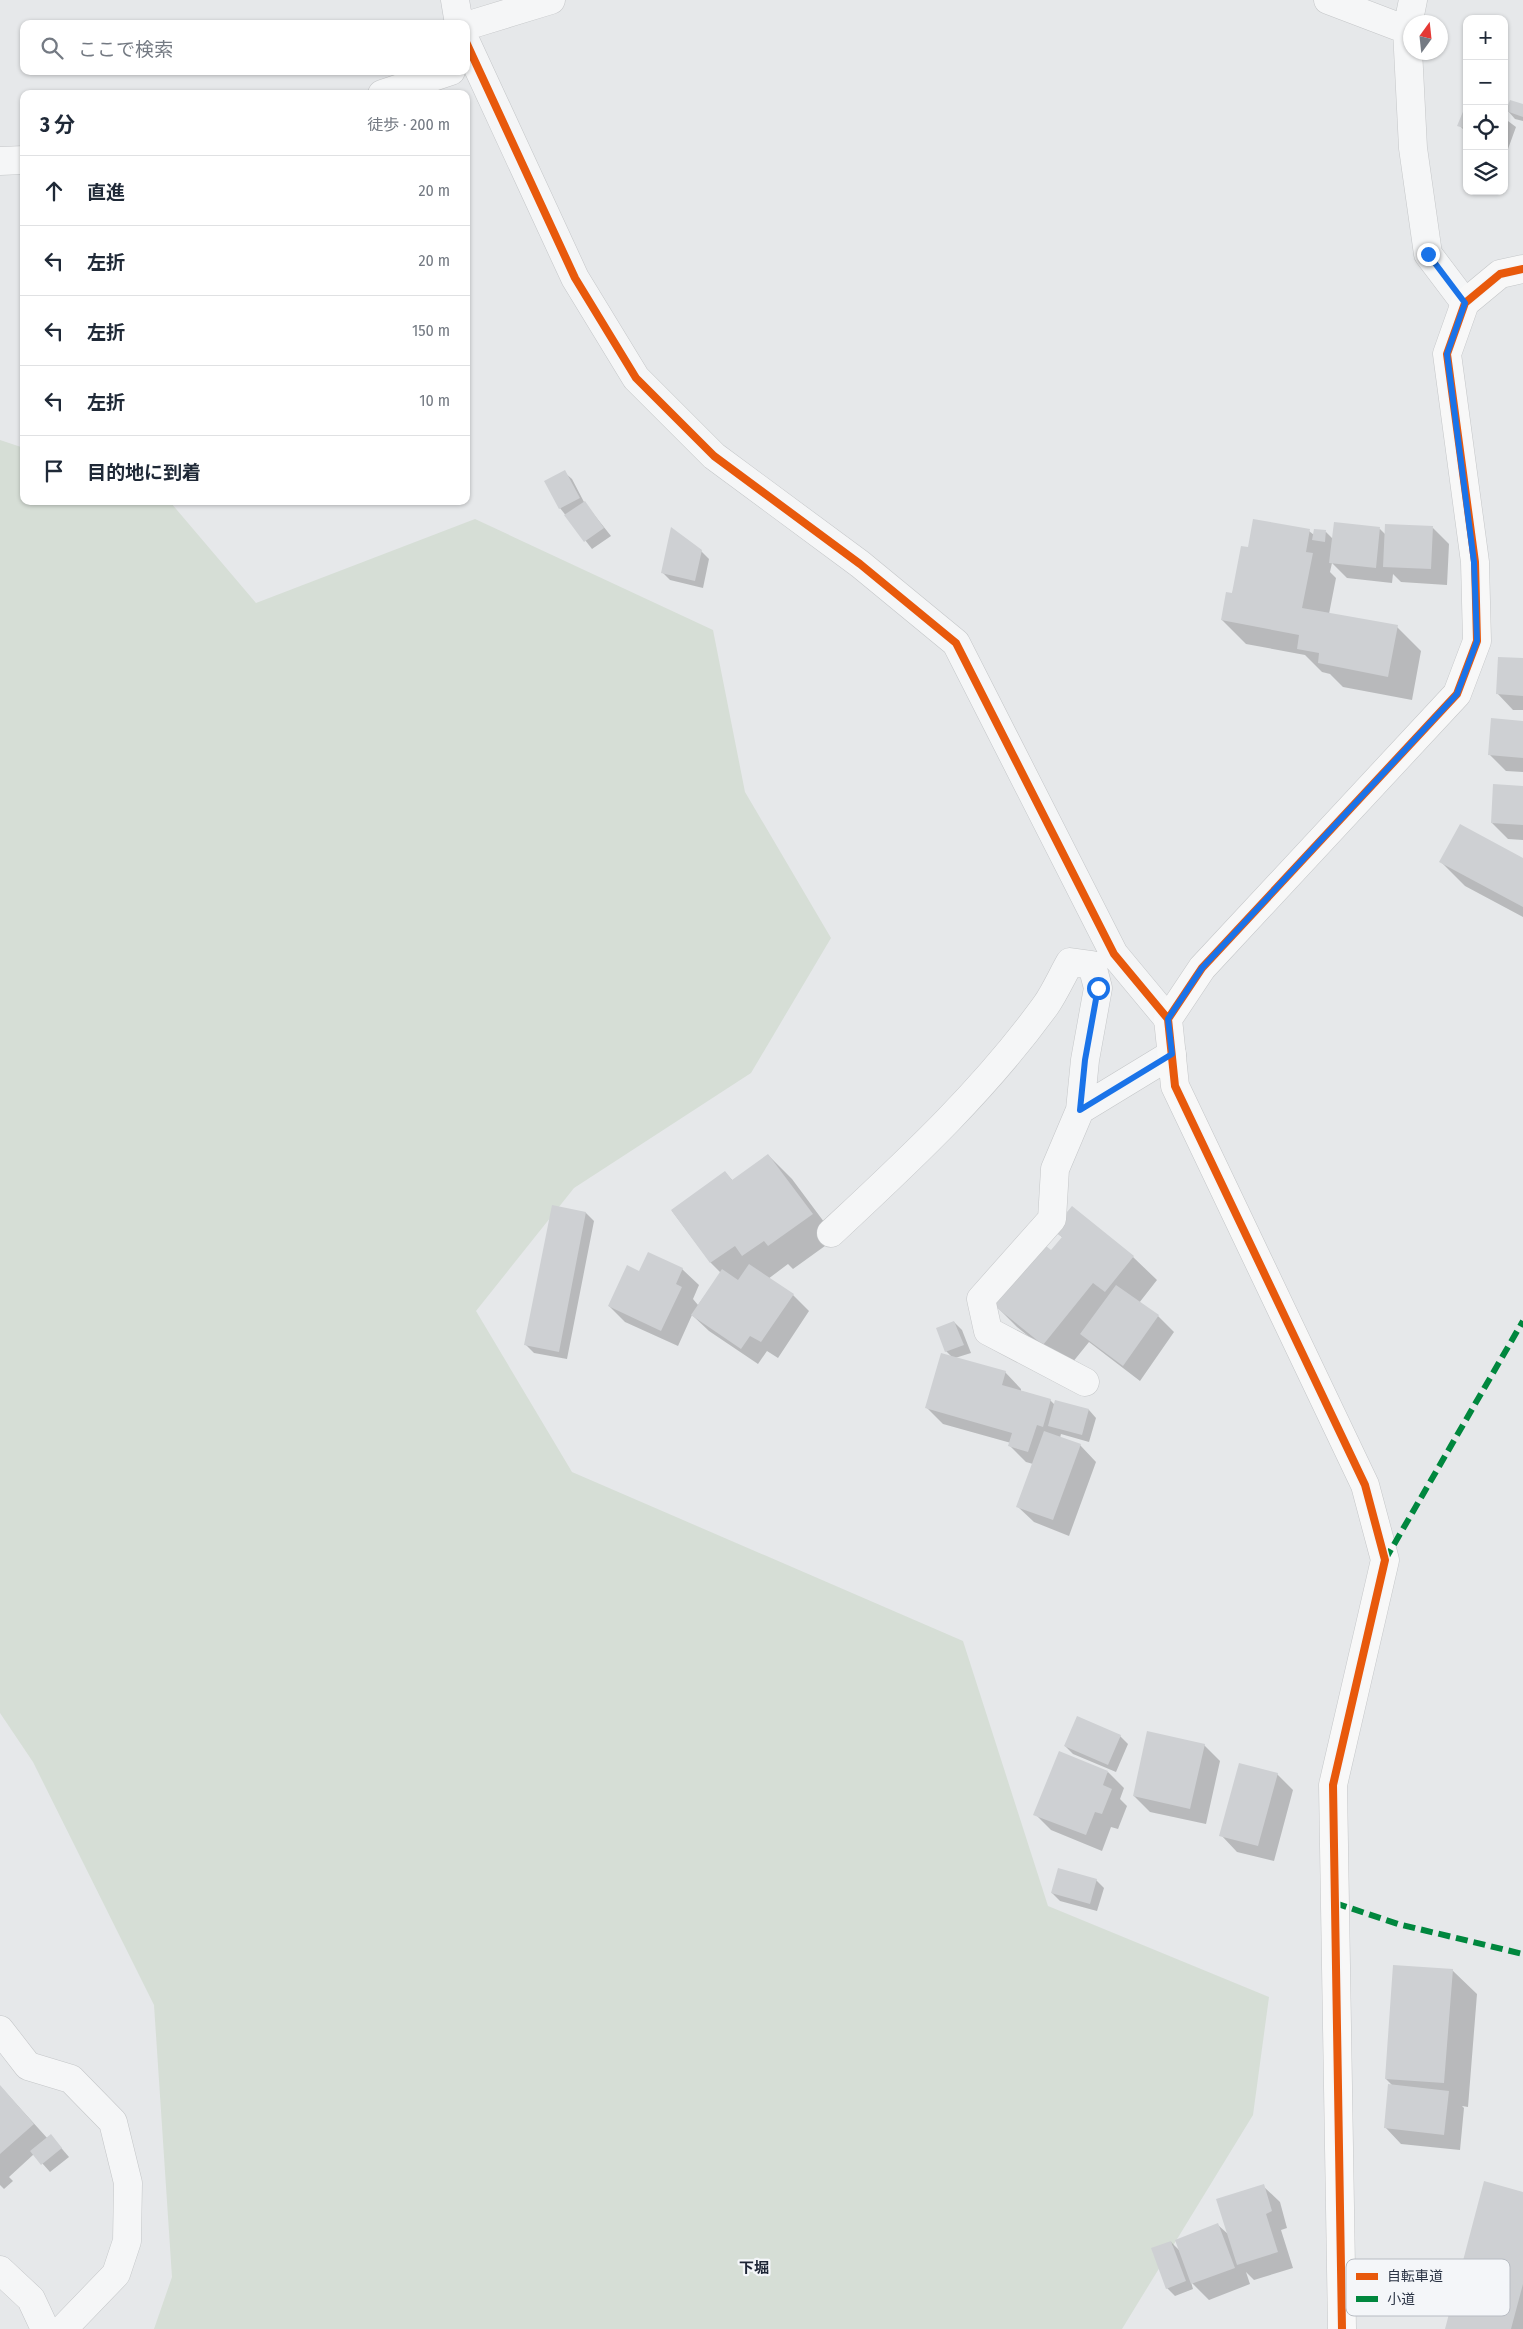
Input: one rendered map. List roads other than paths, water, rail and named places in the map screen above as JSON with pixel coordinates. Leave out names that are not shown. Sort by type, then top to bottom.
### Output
[{"type":"street","points":[[455,0],[458,20]]},
{"type":"street","points":[[470,25],[551,0]]},
{"type":"street","points":[[1328,0],[1403,28]]},
{"type":"street","points":[[1410,15],[1413,0]]},
{"type":"street","points":[[1409,60],[1413,148],[1428,254],[1465,303]]},
{"type":"street","points":[[470,71],[575,278],[636,378],[714,456],[860,564],[956,643],[1114,954],[1168,1019],[1175,1086],[1365,1485],[1385,1560],[1333,1785],[1342,2329]]},
{"type":"street","points":[[392,90],[430,75]]},
{"type":"street","points":[[0,161],[20,160]]},
{"type":"street","points":[[1168,1019],[1202,968],[1457,694],[1477,641],[1474,562],[1447,354],[1465,303],[1500,274],[1523,269]]},
{"type":"street","points":[[831,1233],[921,1148],[978,1090],[1046,1004],[1070,962],[1092,965],[1098,988],[1085,1060],[1080,1110],[1055,1169],[1052,1219],[981,1299],[988,1331],[1085,1382]]},
{"type":"street","points":[[1080,1110],[1172,1054]]},
{"type":"street","points":[[0,2030],[28,2066],[71,2080],[113,2122],[128,2183],[127,2241],[116,2274],[63,2329]]},
{"type":"street","points":[[0,2270],[31,2299],[45,2329]]},
{"type":"district","name":"下堀","points":[[754,2268]]}]
